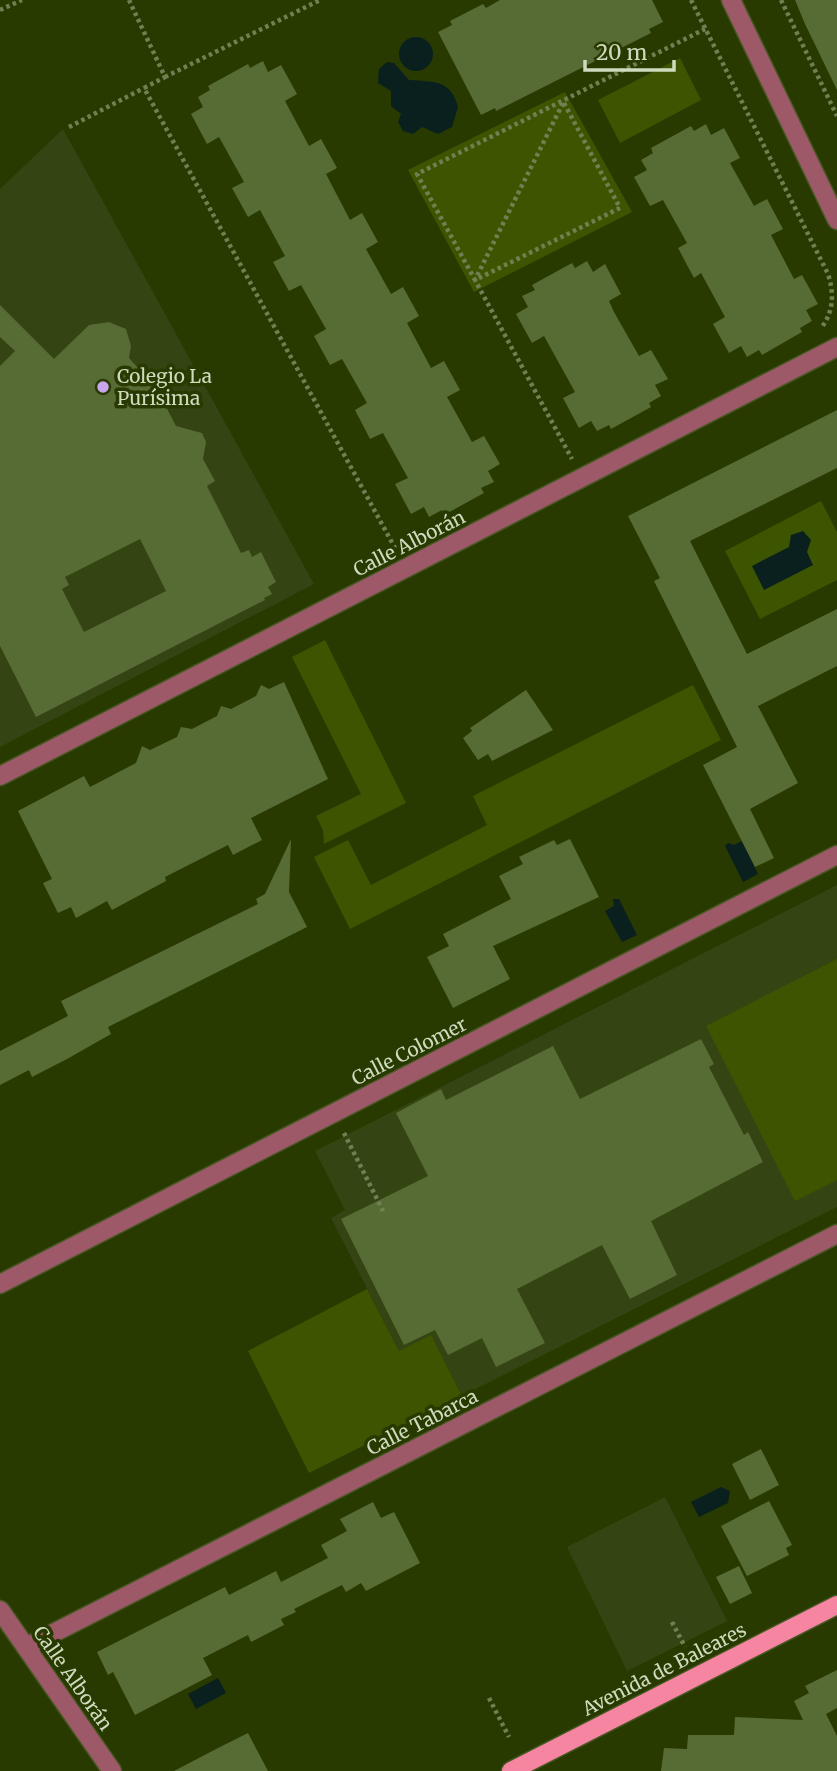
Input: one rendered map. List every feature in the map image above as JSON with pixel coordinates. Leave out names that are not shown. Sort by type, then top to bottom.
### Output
[{"type":"main road","name":"Avenida de Baleares","points":[[510,1771],[837,1605]]},
{"type":"street","points":[[731,0],[837,220]]},
{"type":"street","name":"Calle Alborán","points":[[0,776],[837,346]]},
{"type":"street","name":"Calle Colomer","points":[[0,1284],[837,855]]},
{"type":"street","name":"Calle Tabarca","points":[[26,1647],[837,1234]]},
{"type":"street","name":"Calle Alborán","points":[[0,1609],[112,1771]]},
{"type":"path","points":[[0,10],[22,0]]},
{"type":"path","points":[[129,0],[164,78]]},
{"type":"path","points":[[69,127],[320,0]]},
{"type":"path","points":[[691,0],[828,274],[832,297],[829,315],[818,331]]},
{"type":"path","points":[[781,0],[837,116]]},
{"type":"path","points":[[572,460],[417,174],[563,103],[705,29]]},
{"type":"path","points":[[144,88],[396,550],[408,544]]},
{"type":"path","points":[[475,279],[620,208],[563,103]]},
{"type":"path","points":[[475,279],[563,103]]},
{"type":"path","points":[[560,466],[584,454]]},
{"type":"path","points":[[344,1133],[384,1213]]},
{"type":"path","points":[[672,1622],[685,1647]]},
{"type":"path","points":[[489,1698],[509,1737]]},
{"type":"shaded area","points":[[680,58],[701,100],[620,143],[598,100]]},
{"type":"shaded area","points":[[565,92],[632,212],[474,292],[408,170]]},
{"type":"shaded area","name":"Colegio La Purísima","points":[[63,129],[314,584],[0,747],[0,189]]},
{"type":"shaded area","points":[[821,501],[837,532],[837,580],[760,619],[725,551]]},
{"type":"shaded area","points":[[325,640],[406,803],[324,844],[323,830],[316,816],[361,794],[292,657]]},
{"type":"shaded area","points":[[693,685],[721,740],[350,929],[314,857],[348,840],[371,885],[487,825],[473,796]]},
{"type":"shaded area","points":[[837,885],[837,1207],[462,1396],[431,1336],[399,1351],[331,1218],[345,1210],[315,1151]]},
{"type":"shaded area","points":[[837,959],[837,1180],[795,1201],[706,1026]]},
{"type":"shaded area","points":[[367,1289],[399,1351],[431,1335],[462,1396],[309,1473],[248,1351]]},
{"type":"shaded area","points":[[665,1497],[727,1621],[627,1671],[567,1547]]},
{"type":"water","points":[[416,37],[428,42],[433,54],[428,66],[416,71],[404,66],[399,54],[404,42]]},
{"type":"water","points":[[387,62],[394,63],[409,80],[440,84],[451,91],[458,107],[452,127],[438,134],[422,127],[413,134],[403,131],[398,122],[401,114],[391,106],[391,91],[378,83],[379,69]]},
{"type":"water","points":[[803,531],[811,540],[807,552],[813,565],[764,590],[752,566],[789,547],[791,535]]},
{"type":"water","points":[[742,841],[758,874],[743,882],[725,846]]},
{"type":"water","points":[[613,899],[619,899],[637,935],[622,942],[605,911],[614,906]]},
{"type":"water","points":[[721,1487],[730,1491],[728,1503],[699,1517],[691,1502]]},
{"type":"water","points":[[218,1678],[226,1693],[196,1709],[188,1694]]},
{"type":"building","points":[[500,0],[652,0],[663,22],[649,29],[651,33],[496,111],[495,108],[481,115],[438,32],[452,25],[450,21],[483,4],[486,8]]},
{"type":"building","points":[[795,0],[837,0],[837,90],[805,24]]},
{"type":"building","points":[[263,61],[268,72],[281,65],[297,94],[285,101],[309,146],[321,139],[337,168],[326,174],[350,220],[362,213],[378,242],[366,249],[391,294],[403,287],[419,316],[407,323],[431,368],[444,361],[460,390],[447,397],[472,442],[484,436],[500,464],[488,471],[494,482],[481,488],[484,493],[444,515],[442,510],[429,517],[424,507],[411,514],[395,484],[408,478],[383,433],[370,439],[355,410],[367,403],[342,359],[330,365],[314,336],[326,329],[301,285],[289,291],[273,262],[285,256],[260,210],[248,217],[232,188],[244,182],[219,137],[207,144],[191,114],[203,107],[198,97],[210,90],[208,86],[248,64],[250,68]]},
{"type":"building","points":[[706,124],[711,135],[724,128],[740,158],[730,163],[754,206],[767,199],[783,229],[771,235],[794,279],[802,275],[818,304],[806,310],[812,321],[800,328],[802,332],[762,355],[759,350],[747,357],[741,346],[729,353],[713,324],[725,317],[701,273],[694,278],[678,248],[687,243],[663,200],[650,206],[634,177],[647,170],[641,160],[653,153],[651,148],[691,126],[694,131]]},
{"type":"building","points":[[587,261],[593,272],[605,264],[621,294],[609,301],[614,312],[639,356],[651,350],[668,379],[655,385],[661,396],[649,403],[651,407],[611,429],[609,425],[597,431],[591,421],[579,428],[563,398],[575,392],[544,336],[532,343],[516,314],[528,307],[522,296],[535,290],[532,285],[572,263],[575,268]]},
{"type":"building","points":[[0,305],[54,359],[89,325],[109,322],[126,329],[131,346],[129,358],[148,379],[179,373],[163,401],[176,426],[202,433],[206,442],[203,459],[215,481],[207,486],[241,553],[249,550],[252,557],[261,552],[276,582],[268,587],[272,594],[264,598],[265,600],[36,717],[0,646],[0,366],[15,351],[0,337]],"holes":[[[140,539],[166,591],[84,632],[62,589],[69,585],[65,577]]]},
{"type":"building","points":[[837,410],[837,468],[690,541],[747,654],[837,609],[837,666],[758,706],[798,783],[750,809],[774,858],[755,867],[703,765],[737,747],[654,581],[660,578],[628,516]]},
{"type":"building","points":[[284,682],[328,779],[251,818],[262,840],[233,855],[228,845],[165,877],[166,881],[112,910],[107,901],[76,918],[71,907],[58,913],[43,883],[52,879],[18,811],[84,776],[90,787],[136,763],[142,746],[150,750],[177,737],[181,727],[192,729],[217,716],[221,706],[231,709],[256,696],[261,685],[269,689]]},
{"type":"building","points":[[526,690],[553,730],[492,761],[488,754],[478,760],[463,738],[472,731],[470,728]]},
{"type":"building","points":[[291,839],[289,892],[307,927],[108,1027],[111,1034],[67,1059],[32,1077],[29,1070],[0,1085],[0,1051],[68,1016],[61,1001],[258,904],[256,899],[265,894]]},
{"type":"building","points":[[570,839],[599,897],[493,946],[510,979],[453,1008],[427,957],[449,946],[443,934],[511,899],[499,876],[523,864],[519,857],[554,840],[557,845]]},
{"type":"building","points":[[701,1039],[714,1064],[709,1067],[744,1135],[748,1132],[763,1162],[651,1221],[677,1275],[630,1299],[602,1245],[517,1289],[545,1343],[496,1367],[482,1338],[448,1355],[435,1330],[404,1345],[341,1219],[428,1176],[396,1113],[441,1089],[446,1100],[553,1046],[580,1099]]},
{"type":"building","points":[[761,1449],[779,1485],[750,1500],[732,1464]]},
{"type":"building","points":[[769,1501],[792,1545],[786,1548],[789,1555],[747,1576],[721,1526]]},
{"type":"building","points":[[373,1502],[381,1518],[394,1512],[420,1563],[366,1591],[361,1583],[346,1592],[342,1585],[294,1609],[296,1612],[281,1619],[284,1625],[251,1642],[248,1635],[203,1658],[212,1675],[135,1715],[113,1672],[108,1675],[97,1652],[225,1587],[229,1595],[276,1571],[281,1582],[328,1558],[321,1545],[347,1531],[340,1519]]},
{"type":"building","points":[[739,1566],[752,1593],[730,1604],[716,1577]]},
{"type":"building","points":[[837,1670],[837,1708],[826,1714],[837,1736],[837,1771],[661,1771],[664,1748],[687,1749],[688,1735],[734,1735],[735,1717],[803,1720],[794,1701],[809,1693],[805,1686]]},
{"type":"building","points":[[248,1733],[268,1771],[174,1771],[218,1748]]},
{"type":"place","name":"Colegio La Purísima","points":[[103,387]]}]
